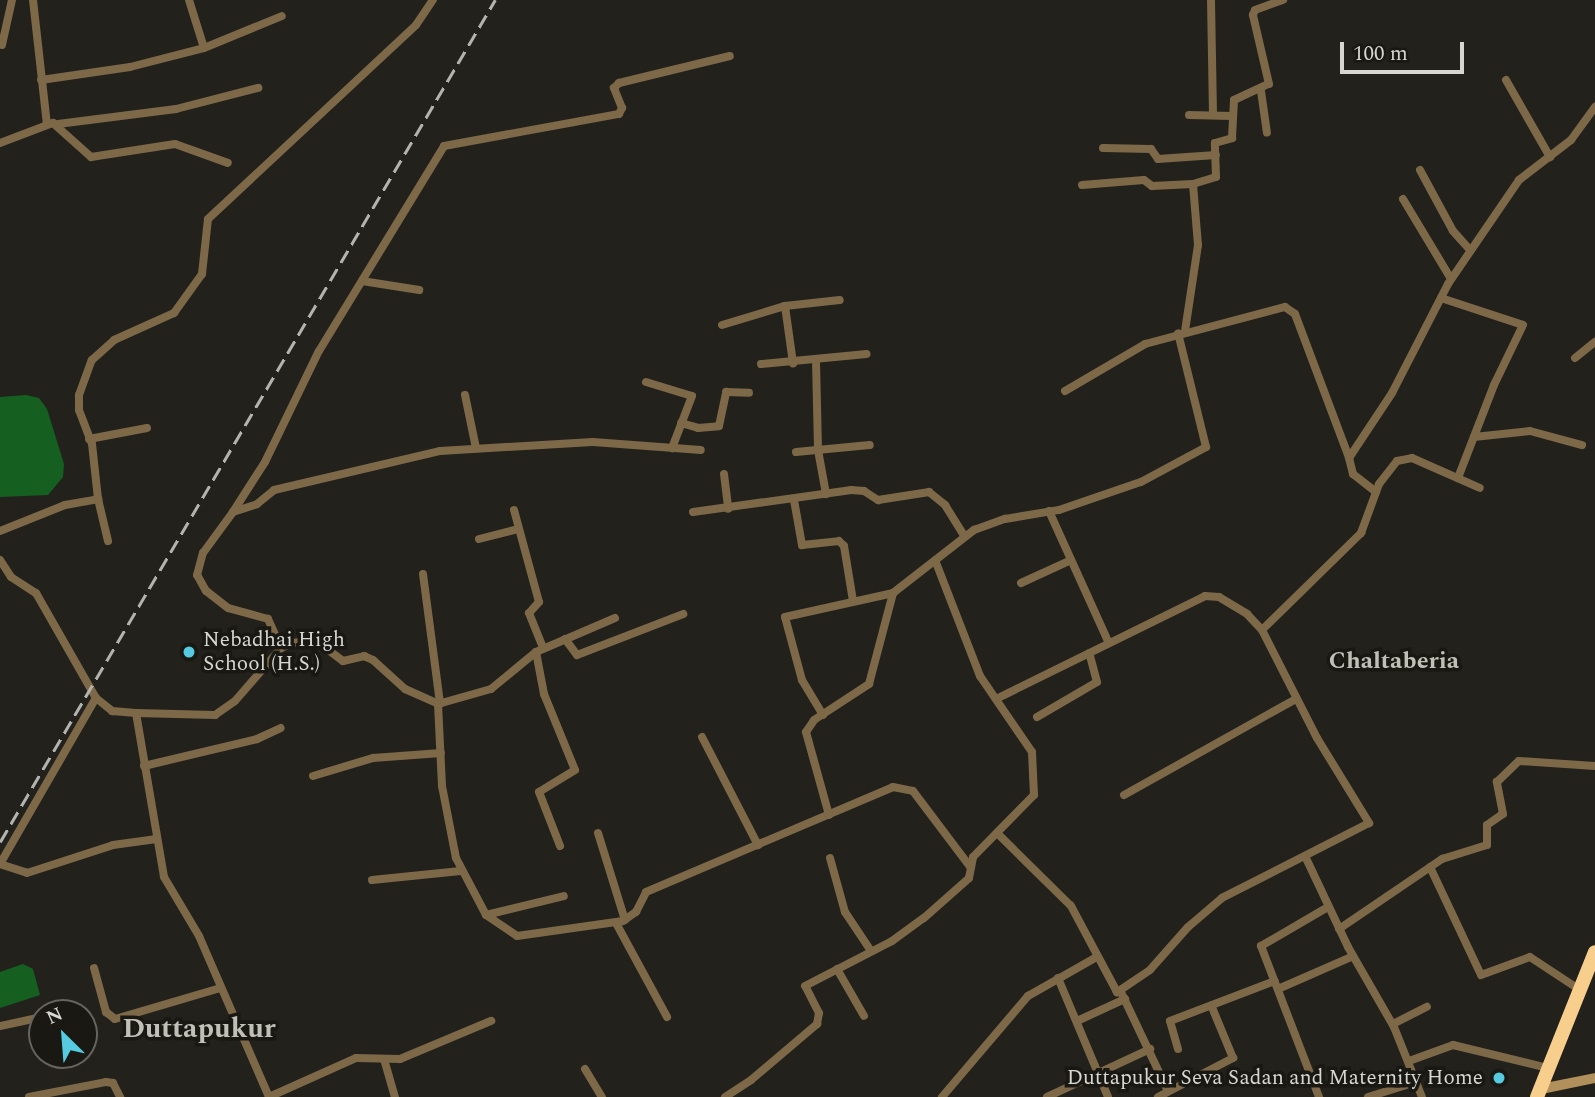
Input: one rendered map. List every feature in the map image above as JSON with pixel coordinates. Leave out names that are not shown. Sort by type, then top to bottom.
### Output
[{"type":"highway","points":[[1539,1093],[1595,952]]},
{"type":"street","points":[[2,45],[12,0]]},
{"type":"street","points":[[33,0],[47,124]]},
{"type":"street","points":[[189,0],[204,48]]},
{"type":"street","points":[[108,541],[97,499],[89,439],[79,395],[97,354],[114,340],[174,313],[202,274],[208,219],[422,19],[433,0]]},
{"type":"street","points":[[1211,0],[1213,116]]},
{"type":"street","points":[[1082,185],[1144,180],[1152,186],[1193,184],[1216,177],[1216,142],[1232,138],[1234,100],[1261,91],[1270,79],[1253,15],[1255,10],[1283,0]]},
{"type":"street","points":[[41,80],[130,67],[204,48],[282,16]]},
{"type":"street","points":[[281,648],[268,619],[228,608],[206,591],[197,575],[204,554],[265,462],[319,351],[444,146],[619,114],[622,108],[614,88],[619,83],[730,56]]},
{"type":"street","points":[[1506,80],[1549,157]]},
{"type":"street","points":[[0,143],[47,124],[176,109],[258,88]]},
{"type":"street","points":[[1261,91],[1266,133]]},
{"type":"street","points":[[1349,458],[1392,393],[1469,249],[1519,180],[1580,132],[1595,107]]},
{"type":"street","points":[[1189,114],[1232,116]]},
{"type":"street","points":[[58,124],[71,142],[91,157],[175,144],[228,163]]},
{"type":"street","points":[[1103,148],[1151,149],[1158,159],[1216,155]]},
{"type":"street","points":[[1420,170],[1453,232],[1469,249]]},
{"type":"street","points":[[823,715],[802,680],[783,621],[790,614],[893,593],[964,536],[988,524],[1049,511],[1141,482],[1206,447],[1182,332],[1198,245],[1193,184]]},
{"type":"street","points":[[1402,199],[1451,279]]},
{"type":"street","points":[[362,281],[419,290]]},
{"type":"street","points":[[1441,298],[1523,325],[1458,478]]},
{"type":"street","points":[[722,325],[785,306],[840,300]]},
{"type":"street","points":[[785,306],[793,363]]},
{"type":"street","points":[[1065,391],[1145,344],[1279,307],[1291,309],[1353,474],[1376,492]]},
{"type":"street","points":[[1575,358],[1595,342]]},
{"type":"street","points":[[761,364],[816,361],[867,354]]},
{"type":"street","points":[[816,361],[818,450],[826,494]]},
{"type":"street","points":[[646,382],[692,396],[673,448]]},
{"type":"street","points":[[681,423],[698,428],[719,426],[726,392],[749,393]]},
{"type":"street","points":[[465,396],[476,449]]},
{"type":"street","points":[[89,439],[147,428]]},
{"type":"street","points":[[1474,437],[1530,431],[1582,445]]},
{"type":"street","points":[[233,512],[257,504],[274,490],[404,458],[476,449],[593,442],[701,450]]},
{"type":"street","points":[[796,452],[870,445]]},
{"type":"street","points":[[1262,630],[1361,533],[1376,492],[1396,461],[1405,458],[1480,488]]},
{"type":"street","points":[[724,474],[728,509]]},
{"type":"street","points":[[693,512],[859,489],[883,500],[933,492],[964,536]]},
{"type":"street","points":[[0,531],[65,505],[97,499]]},
{"type":"street","points":[[793,500],[802,545],[839,541],[844,546],[853,601]]},
{"type":"street","points":[[514,510],[539,602],[529,613],[540,650],[544,694],[575,770],[539,792],[560,846]]},
{"type":"street","points":[[1049,511],[1109,643]]},
{"type":"street","points":[[479,539],[518,529]]},
{"type":"street","points":[[0,560],[11,577],[36,593],[96,698],[112,711],[215,715],[235,701],[281,648],[315,640],[344,661],[370,658],[405,689],[439,704],[491,689],[540,650],[615,618]]},
{"type":"street","points":[[725,1097],[751,1080],[817,1024],[819,1013],[804,988],[924,918],[969,878],[973,857],[1030,801],[1036,776],[1032,752],[980,676],[935,560]]},
{"type":"street","points":[[1021,583],[1071,560]]},
{"type":"street","points":[[423,574],[439,704],[446,821],[461,872],[486,915],[517,936],[620,922],[636,912],[646,892],[876,793],[906,787],[971,868]]},
{"type":"street","points":[[829,815],[805,739],[808,726],[869,684],[893,593]]},
{"type":"street","points":[[996,699],[1205,596],[1228,602],[1262,630],[1296,699],[1368,823],[1222,898],[1188,927],[1155,965],[1122,994],[1077,1021]]},
{"type":"street","points":[[565,639],[577,656],[683,614]]},
{"type":"street","points":[[1037,717],[1097,682],[1089,653]]},
{"type":"street","points":[[96,698],[0,864],[27,873],[113,845],[157,839]]},
{"type":"street","points":[[1124,795],[1296,699]]},
{"type":"street","points":[[136,713],[164,877],[200,936],[220,988],[269,1097],[356,1058],[408,1057],[491,1021]]},
{"type":"street","points":[[144,766],[257,739],[281,728]]},
{"type":"street","points":[[702,737],[758,845]]},
{"type":"street","points":[[313,776],[373,758],[441,753]]},
{"type":"street","points":[[1339,929],[1430,867],[1487,845],[1487,825],[1503,814],[1497,782],[1519,761],[1595,766]]},
{"type":"street","points":[[598,833],[620,922],[667,1017]]},
{"type":"street","points":[[998,834],[1062,893],[1114,990],[1122,994],[1168,1091]]},
{"type":"street","points":[[1305,856],[1353,956],[1393,1024],[1422,1097]]},
{"type":"street","points":[[830,858],[845,912],[871,951]]},
{"type":"street","points":[[1430,867],[1481,975],[1530,957],[1580,990]]},
{"type":"street","points":[[372,880],[461,872]]},
{"type":"street","points":[[486,915],[565,896]]},
{"type":"street","points":[[1319,1097],[1262,944],[1328,907]]},
{"type":"street","points":[[1178,1049],[1169,1023],[1211,1005],[1277,985],[1353,956]]},
{"type":"street","points":[[942,1097],[1028,996],[1095,958]]},
{"type":"street","points":[[94,968],[106,1012],[115,1019],[220,988]]},
{"type":"street","points":[[837,969],[864,1016]]},
{"type":"street","points":[[1058,978],[1108,1097]]},
{"type":"street","points":[[1158,1097],[1233,1058],[1211,1005]]},
{"type":"street","points":[[1393,1024],[1427,1007]]},
{"type":"street","points":[[0,1027],[28,1020]]},
{"type":"street","points":[[1409,1061],[1453,1045],[1548,1068]]},
{"type":"street","points":[[1047,1097],[1150,1049]]},
{"type":"street","points":[[384,1059],[395,1097]]},
{"type":"street","points":[[585,1069],[602,1097]]},
{"type":"street","points":[[1539,1093],[1595,1078]]},
{"type":"street","points":[[29,1097],[106,1082],[113,1083],[120,1097]]},
{"type":"street","points":[[1368,1097],[1416,1082]]},
{"type":"shaded area","points":[[26,395],[39,398],[47,409],[64,464],[63,477],[48,495],[0,497],[0,397]]},
{"type":"shaded area","points":[[23,964],[33,969],[40,995],[0,1008],[0,972]]},
{"type":"railway","points":[[0,842],[495,0]]},
{"type":"place","name":"Nebadhai High School (H.S.)","points":[[189,652]]},
{"type":"place","name":"Duttapukur Seva Sadan and Maternity Home","points":[[1499,1078]]},
{"type":"district","name":"Chaltaberia","points":[[1394,662]]},
{"type":"district","name":"Duttapukur","points":[[199,1029]]}]
